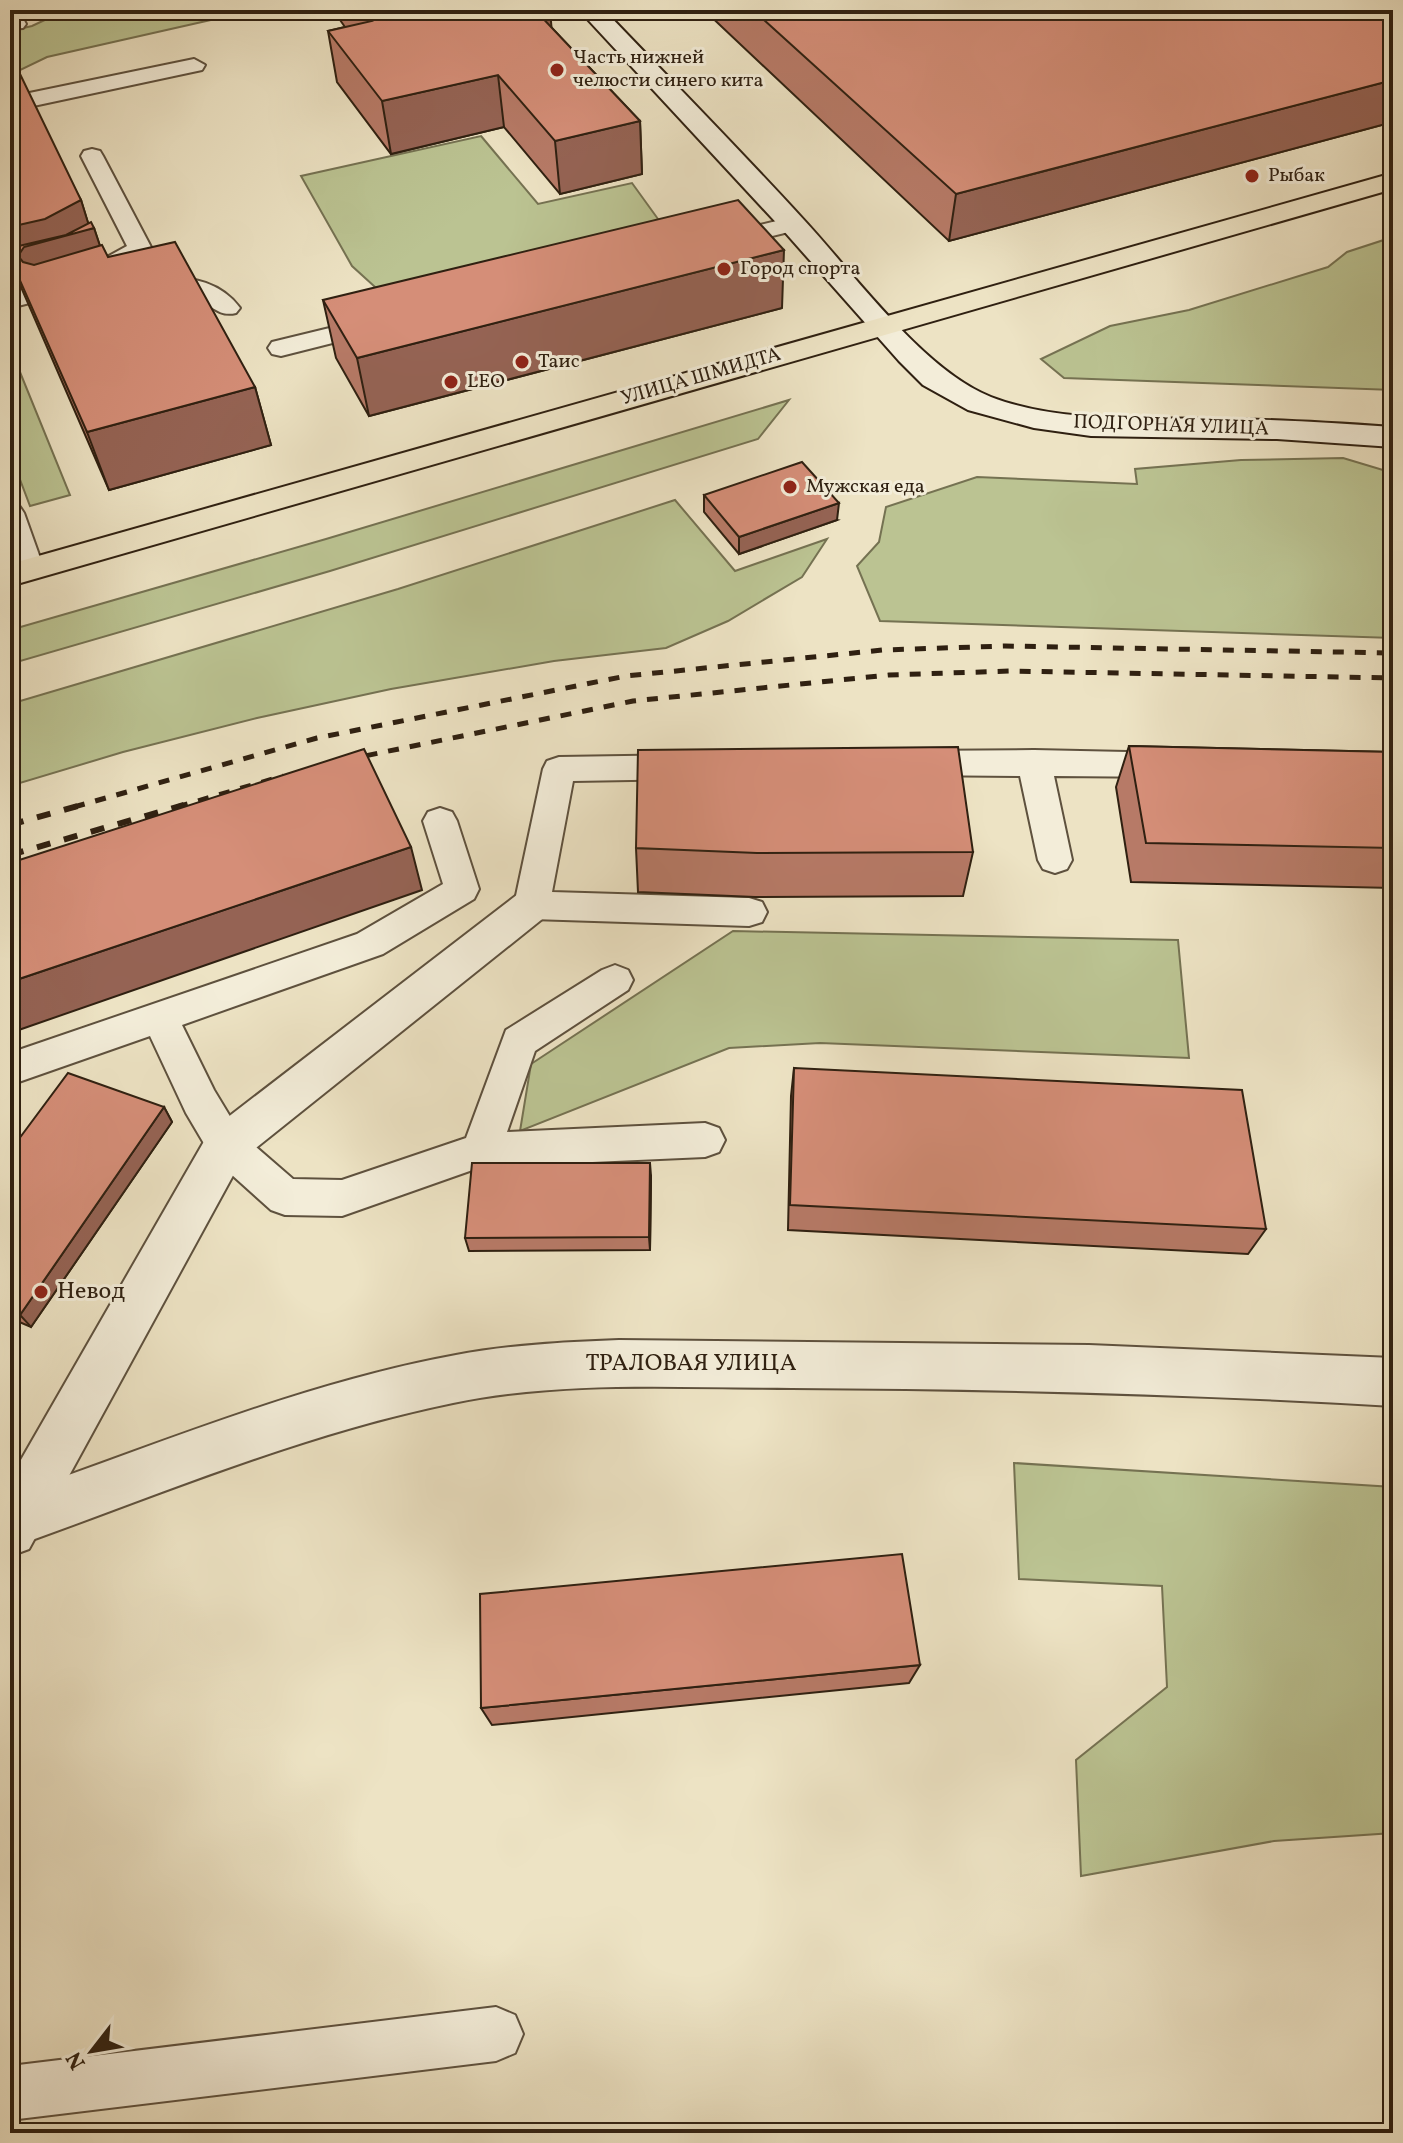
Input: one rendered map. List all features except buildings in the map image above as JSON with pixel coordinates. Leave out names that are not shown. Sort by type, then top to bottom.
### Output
[{"type":"main road","name":"УЛИЦА ШМИДТА","points":[[20,572],[1393,181]]},
{"type":"street","name":"ПОДГОРНАЯ УЛИЦА","points":[[591,10],[934,378],[979,403],[1034,419],[1091,426],[1277,429],[1393,437]]},
{"type":"street","name":"ТРАЛОВАЯ УЛИЦА","points":[[11,1525],[84,1402],[226,1145],[532,905]]},
{"type":"street","name":"ТРАЛОВАЯ УЛИЦА","points":[[11,1525],[251,1436],[351,1404],[456,1379],[562,1364],[893,1365],[1293,1376],[1393,1382]]},
{"type":"lane","points":[[10,104],[194,65]]},
{"type":"lane","points":[[10,300],[76,284],[140,249],[92,156]]},
{"type":"lane","points":[[691,249],[793,224]]},
{"type":"lane","points":[[125,294],[155,286],[183,284],[214,294],[227,308]]},
{"type":"lane","points":[[10,324],[95,302]]},
{"type":"lane","points":[[281,348],[403,319]]},
{"type":"lane","points":[[10,513],[20,572]]},
{"type":"lane","points":[[1034,762],[1055,860]]},
{"type":"lane","points":[[878,763],[1034,762],[1205,766]]},
{"type":"lane","points":[[718,766],[559,769],[532,905],[749,912]]},
{"type":"lane","points":[[10,1069],[370,944],[462,889],[440,821]]},
{"type":"lane","points":[[481,1150],[519,1041],[615,980]]},
{"type":"lane","points":[[160,1017],[200,1101],[226,1145],[285,1197],[342,1198],[481,1150],[705,1140]]},
{"type":"lane","points":[[10,2093],[496,2034]]},
{"type":"green space","points":[[66,10],[255,10],[47,57],[10,75],[10,31],[32,26]]},
{"type":"green space","points":[[481,136],[538,204],[632,183],[671,237],[386,297],[352,266],[301,176]]},
{"type":"green space","points":[[1393,237],[1393,390],[1064,378],[1041,359],[1110,326],[1189,310],[1328,267],[1347,252]]},
{"type":"green space","points":[[11,350],[70,495],[30,506],[10,453]]},
{"type":"green space","points":[[789,400],[758,439],[330,571],[10,664],[10,630]]},
{"type":"green space","points":[[1343,458],[1393,473],[1393,638],[880,621],[857,566],[879,542],[886,507],[977,477],[1137,484],[1135,469],[1241,460]]},
{"type":"green space","points":[[675,500],[735,571],[827,539],[802,577],[728,621],[666,648],[554,661],[391,689],[257,718],[123,752],[10,786],[10,704],[398,589]]},
{"type":"green space","points":[[733,931],[1178,940],[1189,1058],[820,1043],[729,1048],[520,1131],[531,1064]]},
{"type":"green space","points":[[1014,1463],[1393,1487],[1393,1833],[1274,1841],[1081,1876],[1076,1760],[1167,1687],[1162,1586],[1019,1579]]},
{"type":"railway","points":[[74,807],[317,738],[626,676],[883,650],[1005,646],[1393,653]]},
{"type":"railway","points":[[345,760],[633,701],[889,675],[1010,671],[1393,678]]},
{"type":"railway","points":[[177,807],[283,776]]},
{"type":"railway","points":[[10,825],[81,805]]},
{"type":"railway","points":[[10,855],[184,805]]},
{"type":"place","name":"Часть нижней челюсти синего кита","points":[[557,70]]},
{"type":"place","name":"Рыбак","points":[[1252,176]]},
{"type":"place","name":"Город спорта","points":[[724,269]]},
{"type":"place","name":"Таис","points":[[522,362]]},
{"type":"place","name":"LEO","points":[[451,382]]},
{"type":"place","name":"Мужская еда","points":[[790,487]]},
{"type":"place","name":"Невод","points":[[41,1292]]}]
